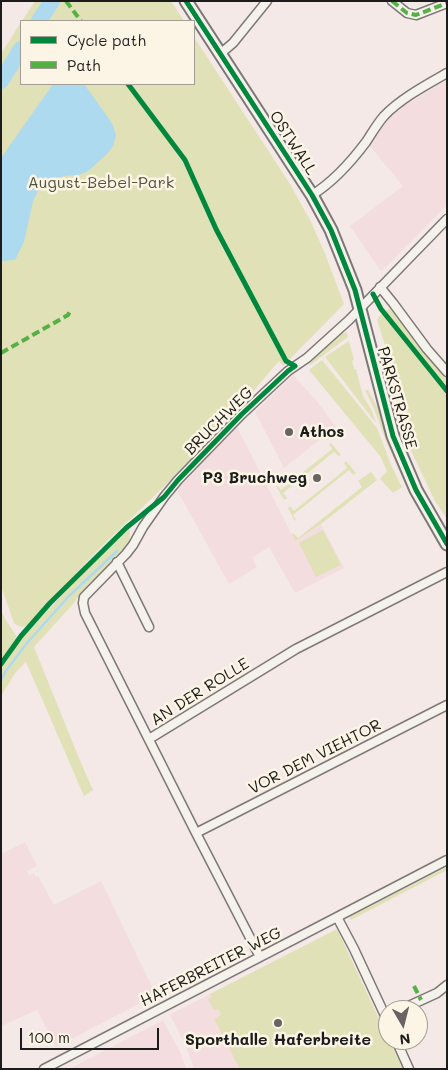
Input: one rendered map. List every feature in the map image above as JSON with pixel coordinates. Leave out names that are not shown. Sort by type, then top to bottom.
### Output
[{"type":"main road","name":"OSTWALL","points":[[186,1],[325,218],[337,242],[360,308]]},
{"type":"main road","name":"PARKSTRASSE","points":[[360,308],[388,420],[396,444],[416,490],[447,544]]},
{"type":"street","points":[[220,54],[233,43],[267,1]]},
{"type":"street","points":[[392,1],[407,13],[416,15],[447,3]]},
{"type":"street","points":[[312,196],[325,187],[341,171],[388,112],[447,73]]},
{"type":"street","name":"BRUCHWEG","points":[[164,497],[242,414],[288,371],[307,358],[360,308],[447,219]]},
{"type":"street","points":[[380,287],[447,372]]},
{"type":"street","name":"AN DER ROLLE","points":[[164,497],[126,554],[84,597],[84,608],[149,739],[296,649],[447,572]]},
{"type":"street","points":[[117,562],[148,627]]},
{"type":"street","name":"VOR DEM VIEHTOR","points":[[196,833],[447,705]]},
{"type":"street","points":[[149,739],[260,957]]},
{"type":"street","name":"HAFERBREITER WEG","points":[[44,1069],[447,860]]},
{"type":"street","points":[[337,917],[378,1000]]},
{"type":"street","points":[[422,1000],[437,993],[447,985]]},
{"type":"street","points":[[400,1050],[409,1069]]},
{"type":"shaded area","points":[[447,80],[447,205],[383,270],[380,270],[350,226],[403,186],[369,145],[386,121],[404,106]]},
{"type":"shaded area","points":[[293,375],[316,400],[336,427],[284,468],[255,412]]},
{"type":"shaded area","points":[[237,427],[295,541],[321,524],[344,568],[295,593],[269,547],[252,558],[257,567],[229,584],[177,490]]},
{"type":"shaded area","points":[[25,842],[37,866],[27,871],[29,876],[34,873],[36,877],[38,876],[54,905],[101,881],[156,995],[56,1047],[37,1010],[1,1026],[1,854]]},
{"type":"shaded area","points":[[210,994],[221,1015],[214,1019],[241,1069],[194,1069],[186,1046],[170,1015]]},
{"type":"shaded area","points":[[163,1020],[180,1052],[186,1069],[69,1069]]},
{"type":"green space","points":[[35,1],[171,1],[183,20],[23,20]]},
{"type":"green space","name":"August-Bebel-Park","points":[[20,24],[20,85],[195,85],[195,39],[290,184],[311,222],[344,304],[283,366],[279,361],[176,475],[98,550],[27,625],[22,627],[14,623],[1,586],[1,54]]},
{"type":"green space","points":[[391,308],[447,378],[447,519],[435,501],[412,453],[400,416],[385,345],[377,320],[382,313]]},
{"type":"green space","points":[[347,332],[348,337],[309,366],[315,356],[325,346],[336,337]]},
{"type":"green space","points":[[349,341],[354,360],[352,361],[354,369],[356,369],[363,396],[372,411],[376,423],[325,357]]},
{"type":"green space","points":[[322,360],[377,428],[402,487],[393,493],[380,479],[387,471],[380,456],[309,370]]},
{"type":"green space","points":[[365,390],[368,390],[378,408],[406,486],[388,446]]},
{"type":"green space","points":[[331,443],[341,455],[338,456],[334,452],[283,493],[287,498],[284,500],[276,486],[281,490],[332,449],[329,444]]},
{"type":"green space","points":[[346,461],[356,473],[353,475],[349,470],[293,515],[295,521],[288,508],[290,506],[294,511],[347,468],[344,463]]},
{"type":"green space","points":[[371,472],[377,480],[321,524],[295,541],[293,533],[298,538],[362,487],[358,481]]},
{"type":"green space","points":[[128,528],[130,530],[129,547],[80,594],[34,647],[93,790],[84,796],[26,662],[16,672],[1,696],[1,667],[20,640]]},
{"type":"green space","points":[[323,530],[341,565],[316,577],[299,543]]},
{"type":"green space","points":[[1,610],[17,637],[1,660]]},
{"type":"green space","points":[[447,867],[447,870],[351,920],[349,917]]},
{"type":"green space","points":[[337,929],[378,1017],[378,1050],[394,1050],[403,1069],[240,1069],[214,1019],[221,1015],[218,1009],[214,1010],[208,999],[211,997],[210,994]]},
{"type":"water","points":[[52,85],[85,85],[112,123],[116,135],[113,146],[107,154],[87,172],[63,176],[40,187],[33,201],[24,242],[15,260],[1,261],[1,158]]},
{"type":"waterway","points":[[40,20],[52,1]]},
{"type":"waterway","points":[[1,81],[20,51]]},
{"type":"waterway","points":[[1,680],[27,643],[69,596],[117,551]]},
{"type":"marked path","points":[[66,1],[80,20]]},
{"type":"marked path","points":[[392,1],[407,13],[416,15],[447,3]]},
{"type":"marked path","points":[[1,353],[68,315],[70,311]]},
{"type":"marked path","points":[[414,986],[421,1000]]},
{"type":"cycle path","points":[[186,1],[312,195],[331,230],[355,290],[393,436],[416,490],[447,544]]},
{"type":"cycle path","points":[[1,664],[21,636],[50,603],[126,528],[164,497],[242,414],[295,366],[286,361],[216,229],[185,160],[129,85]]},
{"type":"cycle path","points":[[373,294],[381,309],[447,391]]},
{"type":"place","name":"Athos","points":[[289,432]]},
{"type":"place","name":"P3 Bruchweg","points":[[317,478]]},
{"type":"place","name":"Sporthalle Haferbreite","points":[[278,1023]]}]
